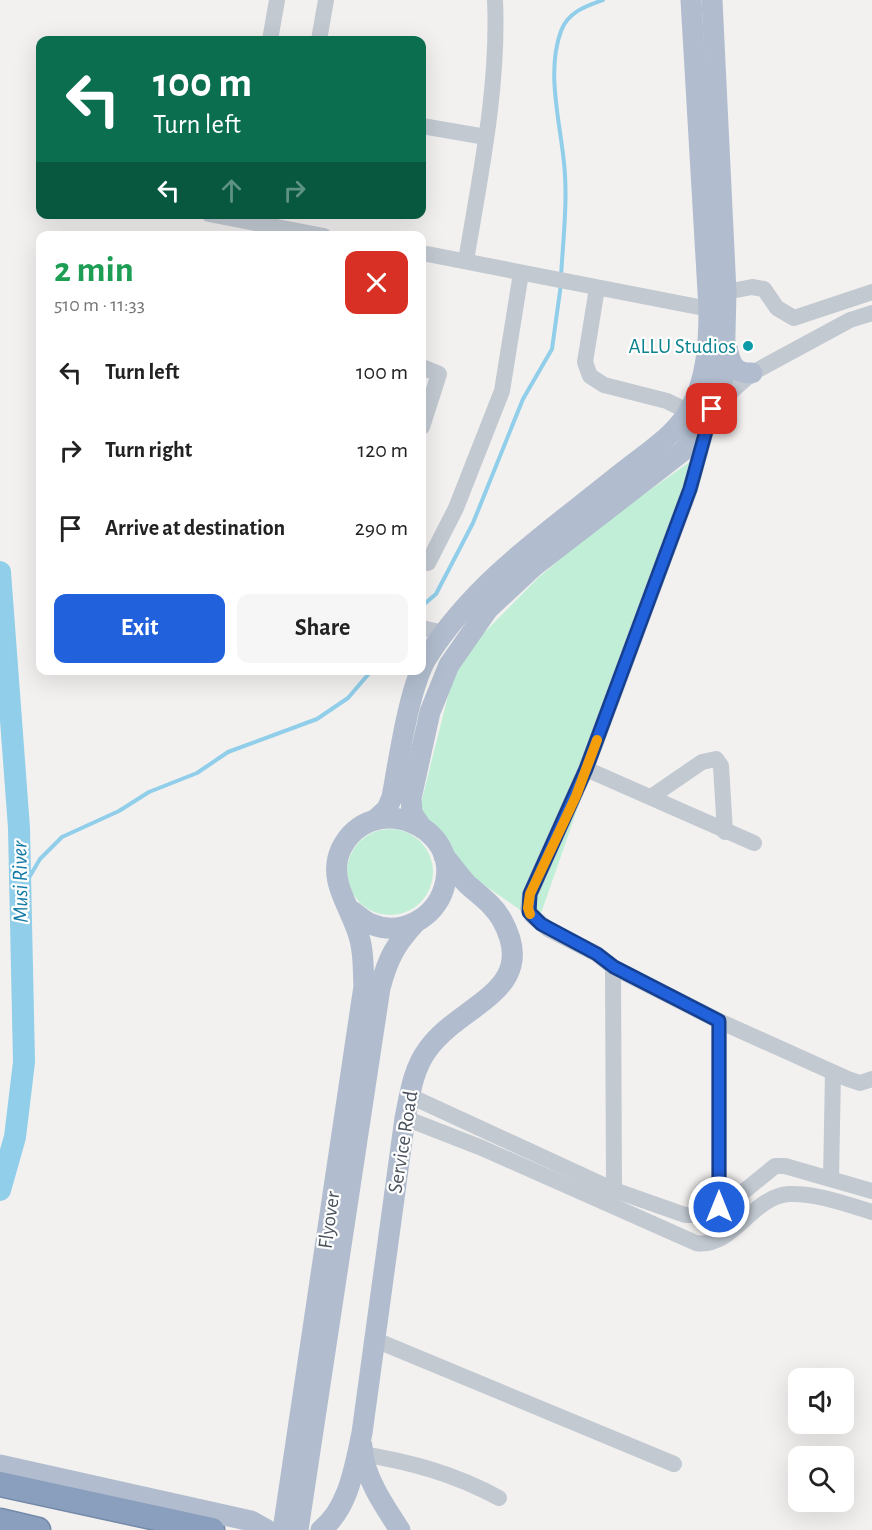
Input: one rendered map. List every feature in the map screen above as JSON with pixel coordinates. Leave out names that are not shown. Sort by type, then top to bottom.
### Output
[{"type":"highway","points":[[0,1484],[212,1530]]},
{"type":"highway","points":[[0,1521],[38,1530]]},
{"type":"main road","points":[[422,828],[412,813],[411,798],[429,712],[449,665],[488,609],[533,567],[683,451],[699,432],[712,409],[724,375],[726,292],[691,0]]},
{"type":"main road","points":[[426,658],[472,597],[510,560],[664,438],[689,412],[704,372],[709,309],[713,195],[712,0]]},
{"type":"main road","points":[[726,344],[730,362],[735,369],[743,373],[752,373]]},
{"type":"main road","points":[[376,819],[391,817],[407,819],[435,838],[444,856],[446,883],[441,897],[427,915],[416,922],[394,929],[371,924],[352,911],[342,898],[337,883],[337,867],[340,851],[349,837],[387,809],[392,797],[411,704],[420,675]]},
{"type":"main road","name":"Service Road","points":[[321,1530],[338,1508],[352,1477],[362,1433],[405,1118],[416,1071],[427,1049],[448,1027],[501,987],[510,972],[514,954],[510,936],[501,919],[485,898],[466,884],[444,856]]},
{"type":"main road","points":[[441,897],[485,898]]},
{"type":"main road","name":"Flyover","points":[[297,1530],[372,987],[352,911]]},
{"type":"main road","name":"Flyover","points":[[283,1530],[372,987],[395,946],[416,922]]},
{"type":"main road","name":"Service Road","points":[[362,1433],[362,1454],[383,1504],[400,1530]]},
{"type":"main road","points":[[0,1466],[251,1521],[267,1530]]},
{"type":"street","points":[[271,36],[278,0]]},
{"type":"street","points":[[320,36],[326,0]]},
{"type":"street","points":[[466,261],[486,137],[496,22],[495,0]]},
{"type":"street","points":[[426,127],[486,137]]},
{"type":"street","points":[[235,219],[298,231]]},
{"type":"street","points":[[426,254],[709,309]]},
{"type":"street","points":[[428,563],[456,508],[502,391],[521,273]]},
{"type":"street","points":[[726,292],[752,286],[764,289],[777,308],[794,318],[872,292]]},
{"type":"street","points":[[597,288],[585,362],[590,376],[604,385],[667,401],[689,412]]},
{"type":"street","points":[[872,313],[823,334],[752,373],[712,409],[690,489],[586,769],[530,894],[529,912],[548,929],[597,954],[614,967],[719,1021],[833,1073],[860,1083],[872,1079]]},
{"type":"street","points":[[426,369],[440,374],[426,415]]},
{"type":"street","points":[[426,629],[444,633]]},
{"type":"street","points":[[651,797],[702,762],[716,759],[721,766],[725,832]]},
{"type":"street","points":[[586,769],[754,843]]},
{"type":"street","points":[[614,967],[614,1190]]},
{"type":"street","points":[[719,1021],[719,1207]]},
{"type":"street","points":[[831,1179],[833,1073]]},
{"type":"street","points":[[410,1096],[614,1190],[685,1215],[702,1215],[719,1207],[751,1187],[775,1166],[785,1166],[872,1191]]},
{"type":"street","points":[[405,1118],[471,1143],[696,1243],[707,1245],[718,1240],[756,1210],[788,1194],[833,1200],[872,1212]]},
{"type":"street","points":[[374,1339],[674,1464]]},
{"type":"street","points":[[362,1454],[400,1460],[441,1472],[466,1481],[499,1498]]},
{"type":"green space","points":[[691,461],[646,612],[538,922],[459,868],[419,811],[453,676],[479,638],[539,577],[602,524]]},
{"type":"green space","points":[[390,829],[407,832],[421,841],[430,855],[433,872],[430,889],[421,903],[407,912],[390,915],[373,912],[359,903],[350,889],[347,872],[350,855],[359,841],[373,832]]},
{"type":"waterway","points":[[561,277],[566,191],[554,80],[557,47],[561,31],[568,19],[584,7],[603,0]]},
{"type":"waterway","points":[[426,603],[436,594],[473,523],[523,399],[552,349],[561,284]]},
{"type":"waterway","name":"Musi River","points":[[0,572],[19,828],[24,1062],[15,1137],[0,1190]]},
{"type":"waterway","points":[[20,893],[40,859],[62,837],[119,811],[149,792],[197,773],[228,752],[317,719],[348,698],[368,675]]},
{"type":"slow traffic","points":[[530,914],[528,908],[530,894],[576,796],[597,740]]},
{"type":"place","name":"ALLU Studios","points":[[748,346]]},
{"type":"route","points":[[712,409],[690,489],[576,796],[530,894],[528,908],[532,916],[548,929],[597,954],[614,967],[719,1021],[719,1207]]}]
